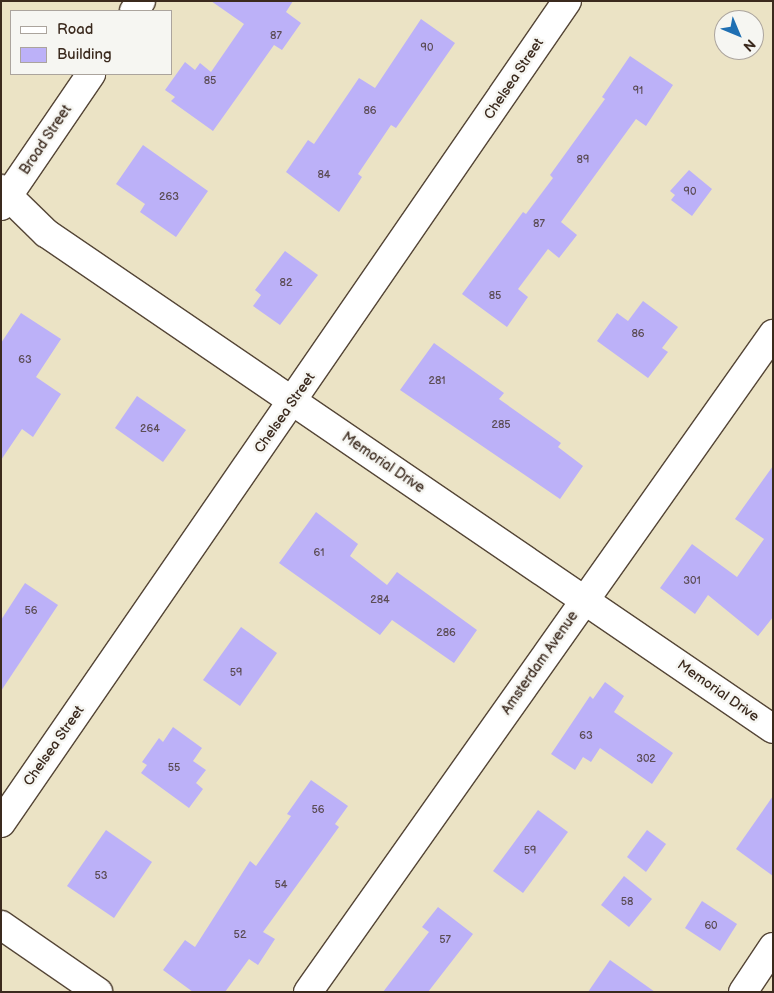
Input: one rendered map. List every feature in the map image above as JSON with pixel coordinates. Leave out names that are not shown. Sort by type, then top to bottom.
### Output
[{"type":"street","name":"Chelsea Street","points":[[1,823],[566,1]]},
{"type":"street","name":"Broad Street","points":[[3,197],[91,75]]},
{"type":"street","name":"Memorial Drive","points":[[3,197],[46,233],[773,729]]},
{"type":"street","name":"Amsterdam Avenue","points":[[308,992],[773,334]]},
{"type":"street","points":[[1,925],[98,992]]},
{"type":"street","points":[[742,992],[773,947]]},
{"type":"building","points":[[211,1],[293,1],[286,12],[301,23],[282,50],[274,45],[213,131],[171,101],[175,97],[165,90],[185,62],[195,70],[200,63],[211,72],[244,24]]},
{"type":"building","points":[[421,19],[455,43],[396,128],[391,125],[358,174],[362,177],[339,212],[286,172],[308,140],[314,144],[359,78],[375,88]]},
{"type":"building","points":[[630,56],[673,85],[646,126],[636,119],[561,222],[577,235],[559,258],[548,249],[518,289],[528,297],[507,327],[462,294],[523,212],[526,214],[553,178],[550,175],[605,99],[602,97]]},
{"type":"building","points":[[143,145],[208,191],[176,237],[140,212],[145,204],[116,184]]},
{"type":"building","points":[[689,170],[712,189],[692,216],[671,200],[675,195],[670,191]]},
{"type":"building","points":[[285,251],[318,275],[280,325],[253,306],[261,295],[255,290]]},
{"type":"building","points":[[643,301],[678,327],[662,348],[668,352],[648,378],[597,341],[617,313],[628,321]]},
{"type":"building","points":[[21,313],[61,339],[36,377],[61,394],[33,437],[22,429],[1,460],[1,343]]},
{"type":"building","points":[[434,343],[504,393],[499,399],[561,443],[558,447],[583,466],[560,499],[400,390]]},
{"type":"building","points":[[137,396],[186,430],[163,462],[115,428]]},
{"type":"building","points":[[773,466],[773,617],[758,636],[708,595],[695,614],[660,588],[692,544],[737,577],[764,539],[735,519]]},
{"type":"building","points":[[316,512],[358,544],[350,556],[387,585],[397,572],[477,630],[454,663],[392,620],[380,635],[279,563]]},
{"type":"building","points":[[25,583],[58,605],[1,691],[1,620]]},
{"type":"building","points":[[241,627],[277,653],[240,706],[203,680]]},
{"type":"building","points":[[605,682],[624,696],[614,712],[673,753],[652,784],[600,748],[591,762],[583,757],[575,770],[551,754],[590,696],[593,699]]},
{"type":"building","points":[[173,727],[202,748],[193,761],[206,770],[196,783],[203,789],[189,808],[141,773],[147,765],[142,762],[159,738],[163,742]]},
{"type":"building","points":[[311,780],[348,806],[335,824],[339,827],[263,932],[275,939],[258,965],[249,959],[225,992],[193,992],[163,970],[185,940],[195,947],[250,861],[256,866],[291,816],[287,814]]},
{"type":"building","points":[[773,796],[773,876],[736,849]]},
{"type":"building","points":[[538,810],[568,832],[523,893],[493,871]]},
{"type":"building","points":[[106,830],[152,862],[114,918],[67,886]]},
{"type":"building","points":[[647,830],[666,844],[646,872],[627,857]]},
{"type":"building","points":[[624,876],[652,899],[629,927],[601,905]]},
{"type":"building","points":[[702,901],[737,924],[720,951],[685,928]]},
{"type":"building","points":[[438,907],[473,934],[428,992],[383,992],[429,932],[422,927]]},
{"type":"building","points":[[610,960],[655,992],[588,992]]}]
